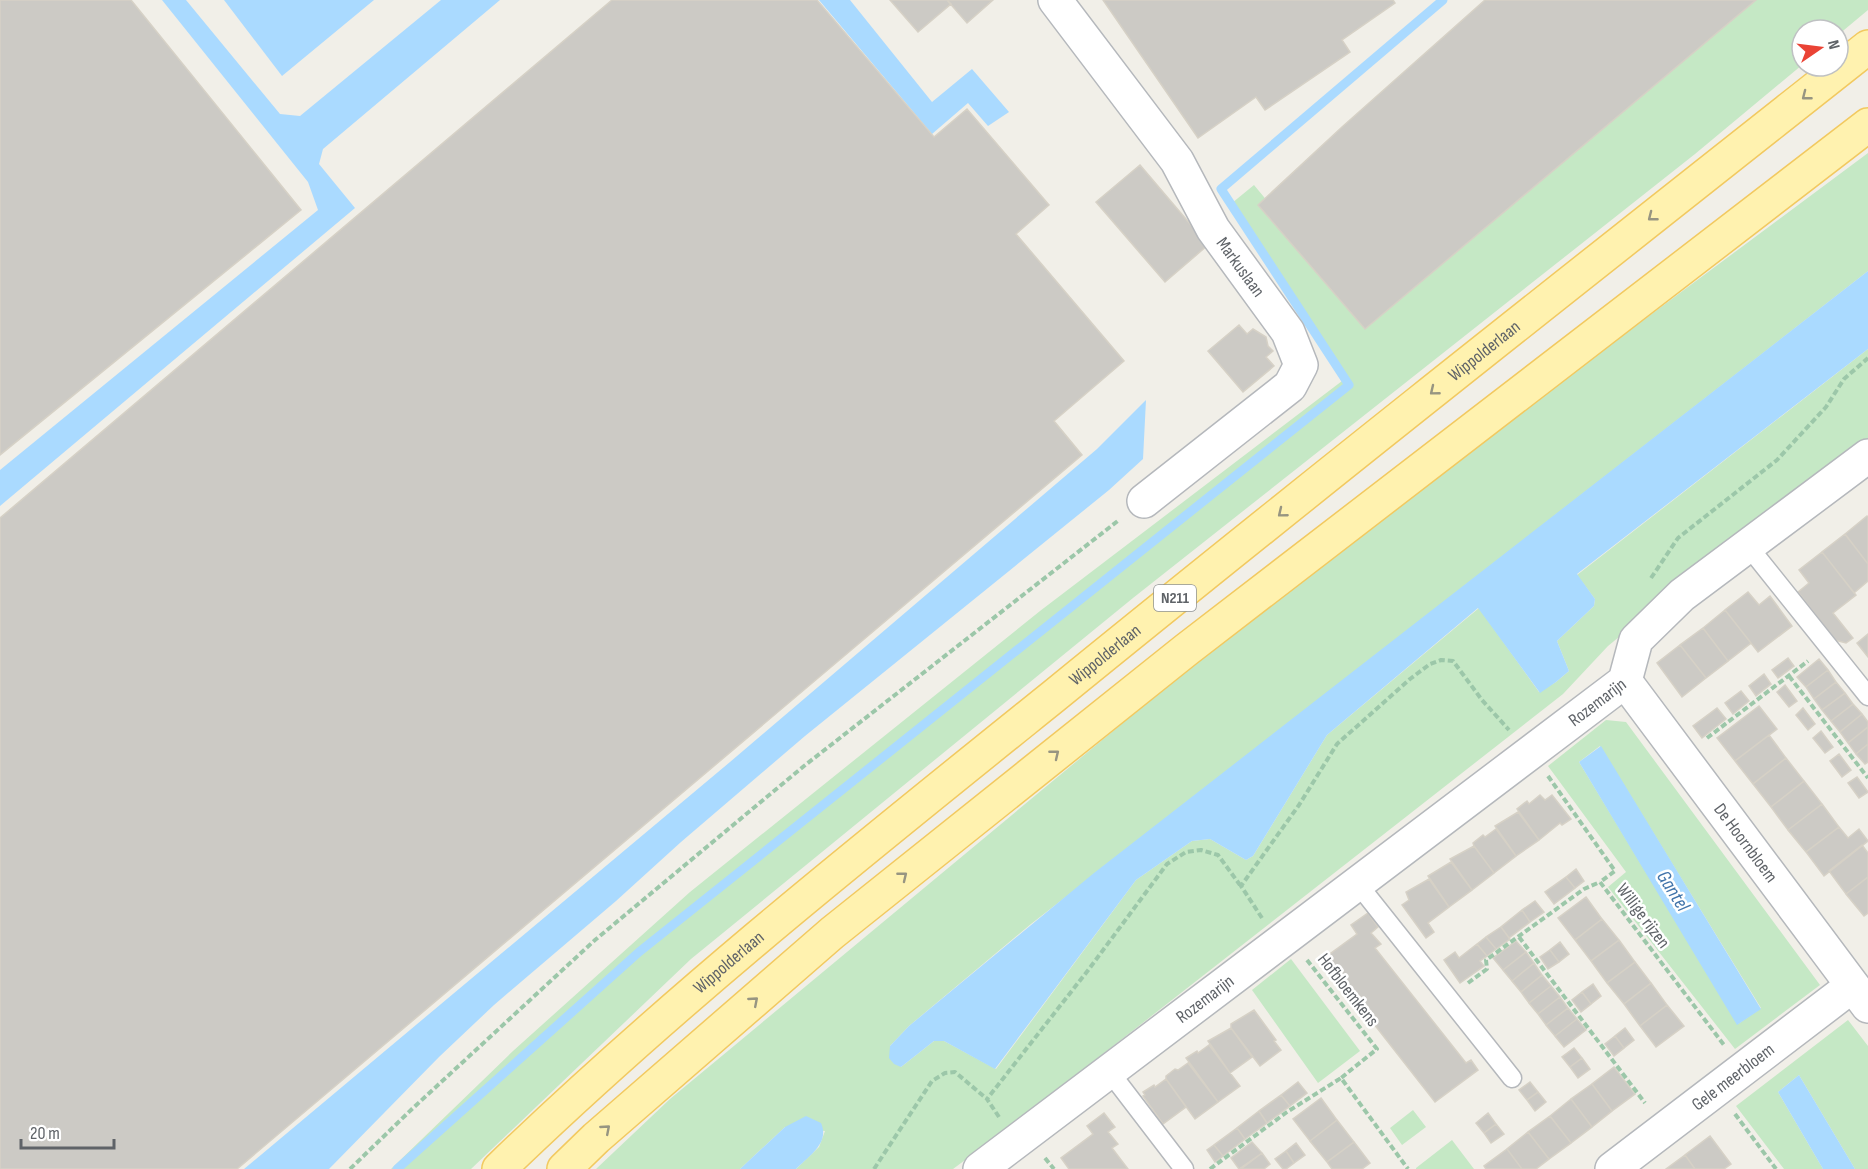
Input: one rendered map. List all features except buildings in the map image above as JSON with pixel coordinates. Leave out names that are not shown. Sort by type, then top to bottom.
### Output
[{"type":"main road","name":"Wippolderlaan","points":[[499,1169],[571,1099],[811,892],[1154,615],[1868,47]]},
{"type":"main road","name":"N211","points":[[564,1169],[605,1130],[832,933],[1167,665],[1868,125]]},
{"type":"street","name":"Markuslaan","points":[[1054,0],[1177,161],[1213,229],[1288,332],[1300,365],[1290,386],[1144,501]]},
{"type":"street","name":"Rozemarijn","points":[[980,1169],[1357,883],[1522,744],[1625,681],[1636,640],[1682,595],[1868,456]]},
{"type":"street","name":"De Hoornbloem","points":[[1625,681],[1860,996]]},
{"type":"street","name":"Gele meerbloem","points":[[1612,1169],[1743,1070],[1860,996]]},
{"type":"lane","points":[[1748,546],[1868,696]]},
{"type":"lane","points":[[1357,883],[1512,1078]]},
{"type":"lane","points":[[1109,1071],[1184,1169]]},
{"type":"path","points":[[1647,585],[1678,538],[1777,459],[1826,407],[1844,380],[1868,358]]},
{"type":"path","points":[[350,1169],[412,1108],[595,940],[804,766],[1144,501]]},
{"type":"path","points":[[1682,758],[1828,645]]},
{"type":"path","points":[[1241,886],[1299,805],[1337,744],[1430,664],[1441,660],[1452,661],[1482,700],[1522,744]]},
{"type":"path","points":[[1789,676],[1868,778]]},
{"type":"path","name":"Willige rijzen","points":[[1522,744],[1615,871],[1600,882],[1743,1070]]},
{"type":"path","points":[[987,1099],[1167,864],[1186,852],[1201,850],[1218,855],[1284,939]]},
{"type":"path","points":[[1448,998],[1487,969],[1486,960],[1584,889],[1600,882]]},
{"type":"path","points":[[1518,936],[1665,1129]]},
{"type":"path","name":"Hofbloemkens","points":[[1284,939],[1377,1049],[1341,1078]]},
{"type":"path","points":[[874,1169],[932,1081],[945,1072],[955,1072],[987,1099],[1003,1123],[1027,1133]]},
{"type":"path","points":[[1210,1169],[1287,1112],[1341,1078],[1408,1169]]},
{"type":"path","points":[[1716,1090],[1776,1169]]},
{"type":"green space","points":[[1748,0],[1868,0],[1868,10],[1850,25],[1850,18],[1790,18],[1790,75],[1695,154],[1133,598],[691,959],[471,1169],[391,1169],[513,1051],[690,892],[1040,611],[1342,381],[1232,203],[1254,185],[1363,316]]},
{"type":"green space","points":[[1868,153],[1868,271],[1031,924],[909,1026],[890,1046],[901,1067],[934,1041],[944,1041],[996,1069],[1136,880],[1192,841],[1210,839],[1246,860],[1253,856],[1327,735],[1479,608],[1539,692],[1556,682],[1569,671],[1557,641],[1594,606],[1595,599],[1577,575],[1868,349],[1868,438],[1717,556],[1608,646],[1563,694],[953,1169],[796,1169],[819,1147],[825,1131],[785,1127],[740,1169],[596,1169],[670,1099],[1154,697],[1481,441]]},
{"type":"green space","points":[[1606,720],[1626,722],[1820,985],[1735,1049],[1608,887],[1626,872],[1548,766]],"holes":[[[1600,746],[1761,1008],[1738,1024],[1579,762]]]},
{"type":"green space","points":[[1291,959],[1360,1051],[1318,1083],[1252,990]]},
{"type":"green space","points":[[1848,1020],[1868,1046],[1868,1169],[1855,1169],[1799,1075],[1778,1092],[1823,1169],[1784,1169],[1736,1106]]},
{"type":"green space","points":[[1413,1110],[1426,1127],[1402,1145],[1390,1128]]},
{"type":"green space","points":[[1452,1140],[1474,1169],[1416,1169],[1416,1168]]},
{"type":"water","points":[[162,0],[186,0],[280,114],[300,116],[441,0],[500,0],[323,149],[319,164],[355,208],[0,506],[0,470],[318,210],[308,182]]},
{"type":"water","points":[[224,0],[374,0],[282,76]]},
{"type":"water","points":[[819,0],[850,0],[932,102],[972,69],[1009,112],[988,126],[968,103],[932,134]]},
{"type":"water","points":[[1868,271],[1868,349],[1577,574],[1595,599],[1594,606],[1557,641],[1569,671],[1556,682],[1540,693],[1478,608],[1327,735],[1253,856],[1246,860],[1210,839],[1192,841],[1136,880],[995,1069],[944,1041],[934,1041],[901,1067],[889,1058],[890,1046],[909,1026],[1094,873]]},
{"type":"water","points":[[1146,400],[1143,459],[1109,490],[805,736],[494,1005],[439,1057],[329,1169],[244,1169],[730,762],[1097,449]]},
{"type":"water","name":"Gantel","points":[[1601,746],[1761,1009],[1737,1025],[1579,762]]},
{"type":"water","points":[[1799,1075],[1855,1169],[1823,1169],[1778,1092]]},
{"type":"water","points":[[806,1116],[821,1123],[823,1137],[817,1149],[796,1169],[740,1169],[785,1127]]},
{"type":"waterway","points":[[397,1169],[639,952],[1349,385],[1221,189],[1443,0]]}]
